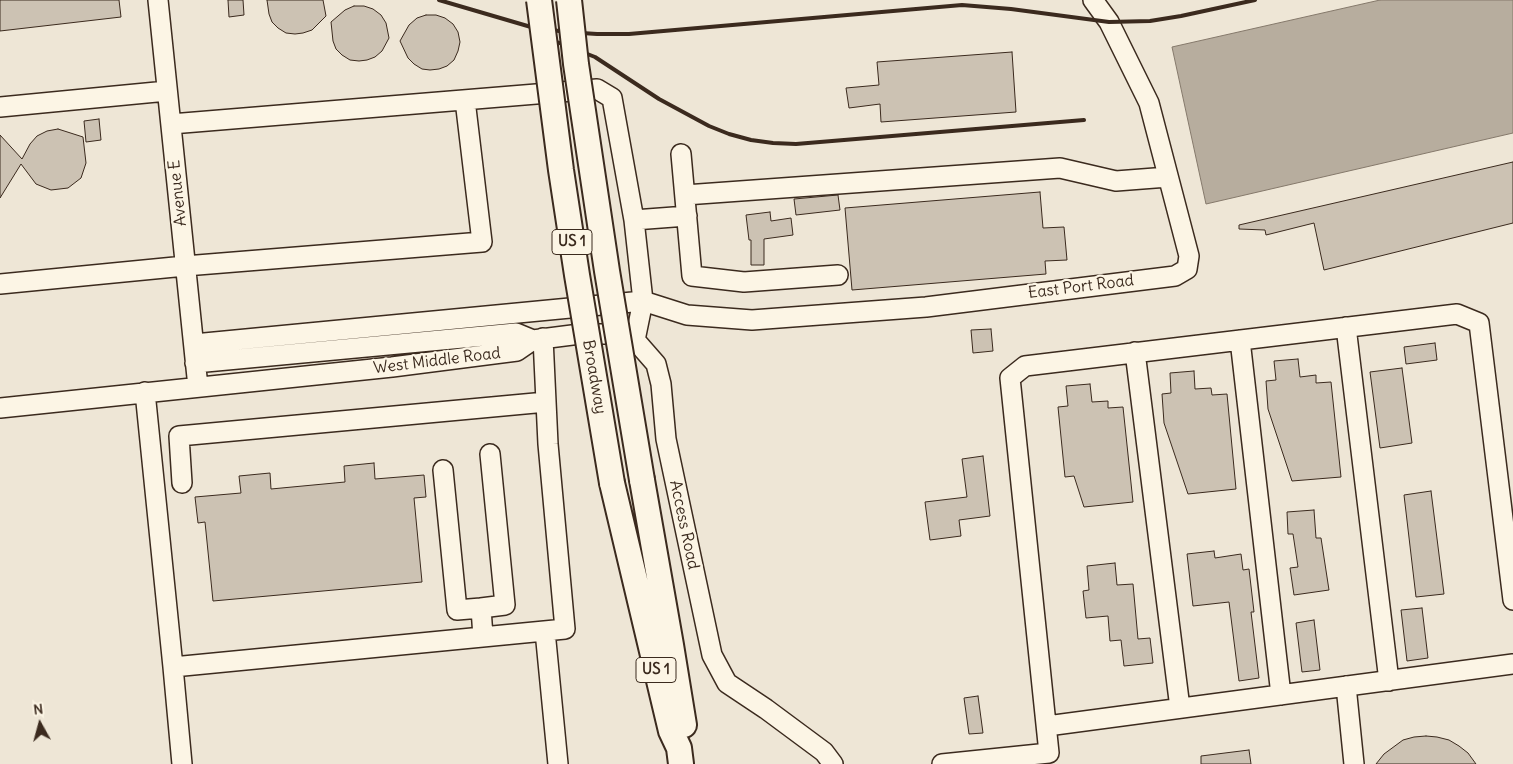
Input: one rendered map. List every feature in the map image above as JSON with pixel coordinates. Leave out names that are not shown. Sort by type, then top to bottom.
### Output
[{"type":"main road","name":"Broadway","points":[[539,0],[561,170],[612,483],[671,731],[680,759]]},
{"type":"main road","name":"Broadway","points":[[569,0],[576,64],[606,271],[685,735],[680,759]]},
{"type":"street","name":"Avenue E","points":[[158,0],[198,386]]},
{"type":"street","name":"East Port Road","points":[[643,301],[687,315],[752,320],[926,307],[1175,276],[1186,269],[1189,256],[1149,103],[1109,22],[1094,0]]},
{"type":"street","points":[[170,124],[597,89],[612,98],[634,220],[643,301],[635,340],[609,334],[580,334],[538,339],[546,402],[548,444],[565,629],[172,667]]},
{"type":"street","points":[[0,107],[167,91]]},
{"type":"street","points":[[0,284],[185,266],[482,242],[465,100]]},
{"type":"street","points":[[682,154],[692,276],[744,282],[838,275]]},
{"type":"street","points":[[685,196],[1060,168],[1116,181],[1168,178]]},
{"type":"street","points":[[634,220],[687,216]]},
{"type":"street","points":[[194,344],[643,301]]},
{"type":"street","points":[[942,764],[1049,753],[1010,378],[1025,366],[1457,314],[1479,323],[1513,600]]},
{"type":"street","points":[[1346,327],[1389,681]]},
{"type":"street","name":"West Middle Road","points":[[196,363],[516,333],[538,339]]},
{"type":"street","name":"West Middle Road","points":[[0,408],[392,367],[517,350],[538,339]]},
{"type":"street","name":"Access Road","points":[[635,340],[656,364],[661,384],[666,439],[712,655],[727,683],[824,752],[833,764]]},
{"type":"street","points":[[1240,340],[1281,695]]},
{"type":"street","points":[[1135,352],[1180,708]]},
{"type":"street","points":[[144,392],[182,764]]},
{"type":"street","points":[[182,483],[179,436],[546,402]]},
{"type":"street","points":[[443,470],[457,610],[505,605],[490,454]]},
{"type":"street","points":[[481,608],[483,637]]},
{"type":"street","points":[[545,631],[558,764]]},
{"type":"street","points":[[1046,726],[1513,664]]},
{"type":"street","points":[[1346,686],[1354,764]]},
{"type":"shaded area","points":[[0,0],[1380,0],[1172,47],[1206,203],[1513,133],[1513,764],[0,764]]},
{"type":"shaded area","points":[[1380,0],[1513,0],[1513,133],[1206,204],[1172,47]]},
{"type":"building","points":[[0,0],[119,0],[121,17],[0,31]]},
{"type":"building","points":[[228,0],[243,0],[244,15],[229,17]]},
{"type":"building","points":[[267,0],[323,0],[326,16],[312,30],[295,34],[286,33],[272,22]]},
{"type":"building","points":[[354,6],[364,6],[373,9],[381,15],[386,23],[389,38],[382,51],[375,57],[367,60],[350,60],[336,49],[333,41],[331,22],[345,10]]},
{"type":"building","points":[[426,15],[436,15],[445,18],[453,24],[458,32],[460,42],[454,60],[447,66],[439,69],[422,69],[414,64],[408,58],[400,41],[409,25],[417,18]]},
{"type":"building","points":[[1012,52],[1016,112],[881,122],[880,104],[849,108],[846,88],[879,85],[877,62]]},
{"type":"building","points":[[99,119],[101,140],[86,142],[84,121]]},
{"type":"building","points":[[58,129],[83,137],[86,163],[81,178],[68,188],[51,190],[36,184],[21,164],[0,198],[0,135],[22,159],[37,136],[47,131]]},
{"type":"building","points":[[1513,162],[1513,223],[1324,270],[1314,223],[1266,235],[1265,230],[1239,229],[1239,225]]},
{"type":"building","points":[[1040,192],[1043,228],[1064,227],[1067,260],[1045,261],[1046,274],[852,290],[845,208]]},
{"type":"building","points":[[838,195],[840,210],[796,215],[794,199]]},
{"type":"building","points":[[770,212],[771,221],[791,218],[793,235],[764,239],[764,265],[751,265],[751,240],[749,240],[746,215]]},
{"type":"building","points":[[991,329],[993,351],[973,353],[971,330]]},
{"type":"building","points":[[1435,343],[1437,360],[1406,364],[1404,347]]},
{"type":"building","points":[[1298,359],[1300,377],[1316,375],[1316,383],[1331,382],[1341,477],[1292,481],[1268,409],[1266,381],[1276,380],[1274,361]]},
{"type":"building","points":[[1402,368],[1412,443],[1380,448],[1370,372]]},
{"type":"building","points":[[1194,371],[1195,389],[1211,388],[1212,395],[1227,394],[1236,489],[1188,494],[1164,423],[1162,394],[1171,393],[1170,373]]},
{"type":"building","points":[[1090,384],[1092,402],[1108,401],[1108,408],[1123,407],[1133,502],[1084,507],[1074,476],[1065,477],[1058,407],[1068,406],[1066,386]]},
{"type":"building","points":[[983,456],[990,516],[959,520],[961,536],[930,540],[925,502],[967,497],[962,459]]},
{"type":"building","points":[[374,463],[375,479],[424,475],[426,497],[414,498],[422,582],[213,601],[205,522],[198,523],[195,497],[241,493],[239,476],[270,473],[271,489],[345,482],[344,466]]},
{"type":"building","points":[[1431,491],[1444,594],[1416,597],[1404,495]]},
{"type":"building","points":[[1314,510],[1316,538],[1321,538],[1329,590],[1294,595],[1290,568],[1298,567],[1293,534],[1288,534],[1287,512]]},
{"type":"building","points":[[1214,551],[1215,558],[1241,554],[1243,570],[1249,569],[1254,612],[1251,612],[1259,678],[1239,681],[1229,602],[1193,606],[1187,554]]},
{"type":"building","points":[[1115,563],[1117,585],[1133,584],[1138,639],[1150,638],[1153,663],[1124,666],[1121,640],[1110,641],[1108,616],[1086,618],[1083,591],[1089,590],[1087,566]]},
{"type":"building","points":[[1422,608],[1428,658],[1407,661],[1401,610]]},
{"type":"building","points":[[1314,620],[1320,670],[1302,672],[1296,623]]},
{"type":"building","points":[[978,696],[983,733],[969,734],[964,698]]},
{"type":"building","points":[[1426,736],[1449,740],[1468,753],[1476,764],[1376,764],[1384,754],[1403,740]]},
{"type":"building","points":[[1249,750],[1251,764],[1201,764],[1201,756]]},
{"type":"railway","points":[[439,0],[531,27],[597,34],[629,34],[962,5],[1011,9],[1109,22],[1150,21],[1255,0]]},
{"type":"railway","points":[[534,33],[595,57],[659,99],[709,126],[751,140],[796,144],[1084,120]]}]
